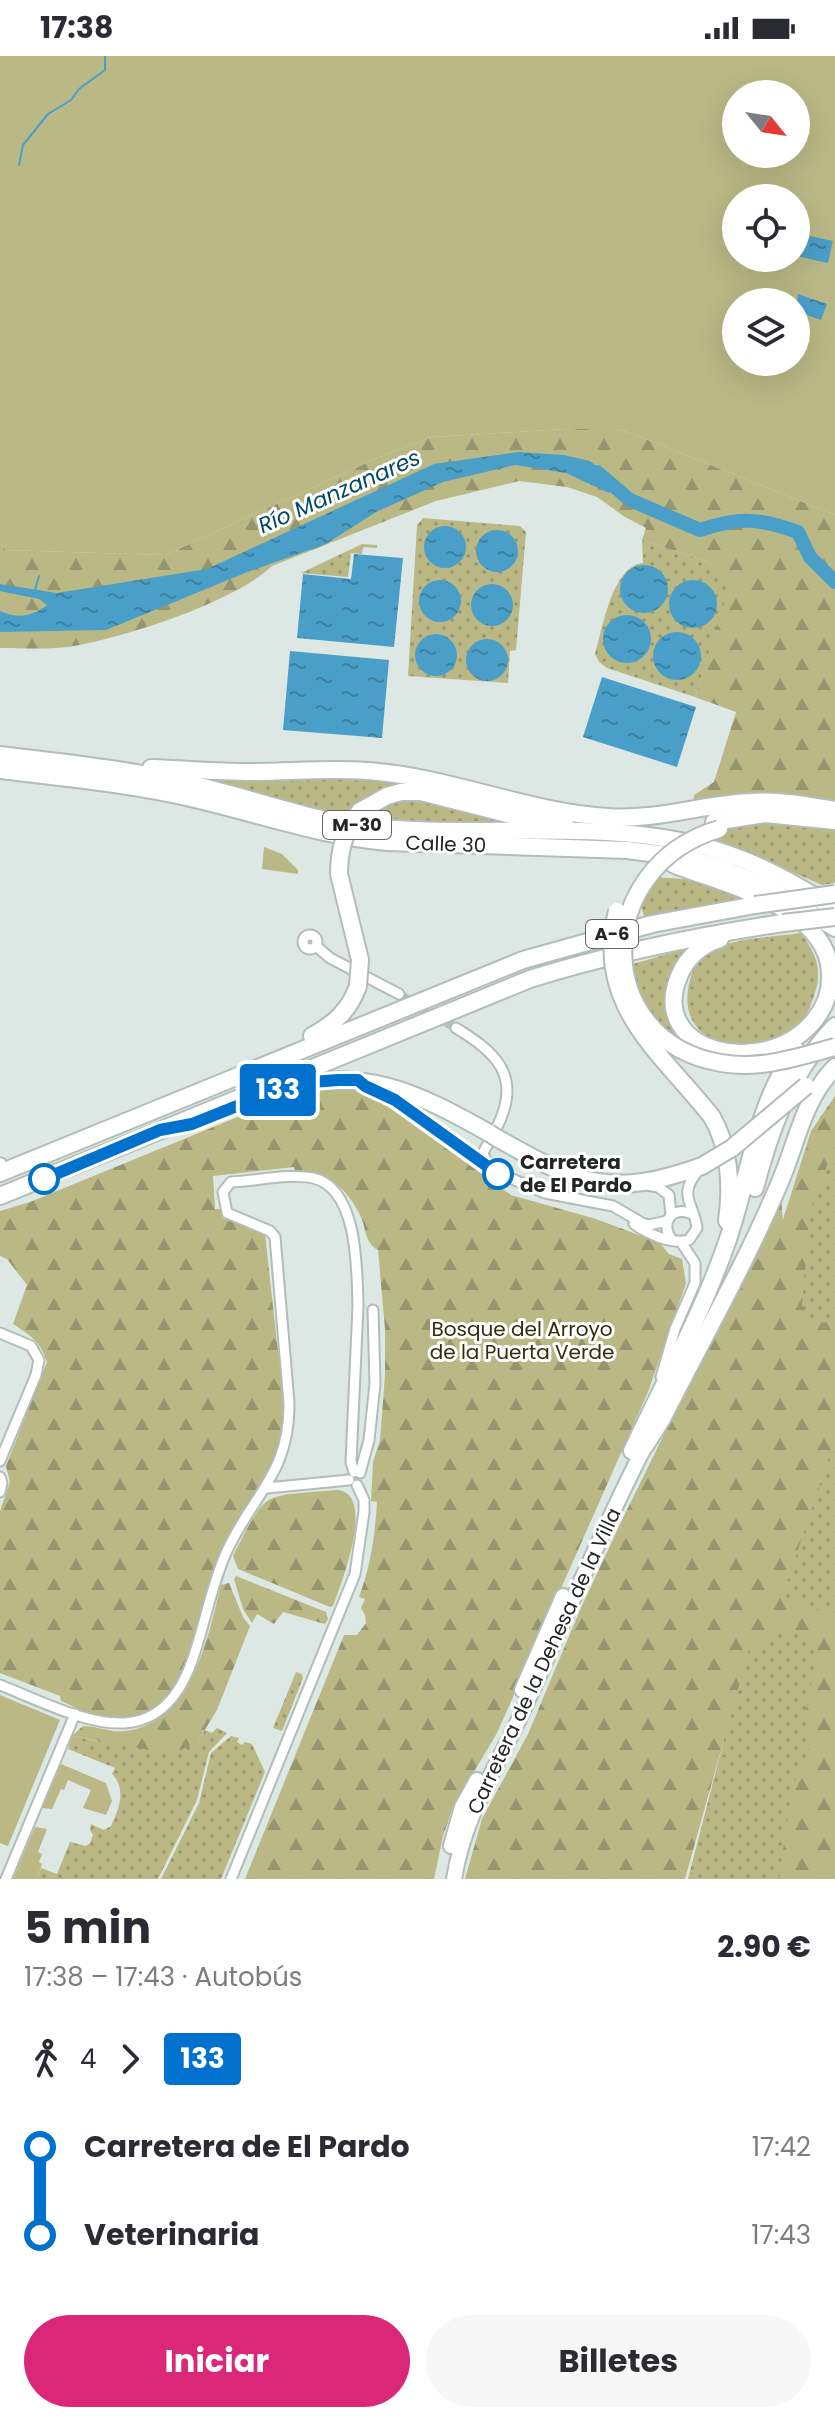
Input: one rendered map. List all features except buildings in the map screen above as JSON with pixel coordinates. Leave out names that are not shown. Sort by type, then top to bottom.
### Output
[{"type":"highway","name":"Calle 30","points":[[7,756],[103,766],[202,786],[353,825],[428,831],[618,833],[686,843],[726,853],[779,876],[835,909]]},
{"type":"highway","points":[[103,766],[386,773],[416,777],[550,811],[607,817],[651,816],[752,802],[797,803],[835,810]]},
{"type":"highway","name":"Calle 30","points":[[0,770],[140,788],[348,838],[627,850],[682,857],[764,885],[835,928]]},
{"type":"highway","points":[[237,1077],[336,1022],[352,1001],[358,986],[360,960],[339,874],[339,860],[344,836],[360,811],[387,796],[421,792],[519,817],[618,833]]},
{"type":"highway","points":[[639,1449],[645,1411],[710,1271],[728,1219],[730,1177],[724,1144],[712,1117],[629,1016],[618,993],[611,948],[622,898],[651,856],[684,833],[717,825],[772,821],[835,824]]},
{"type":"highway","points":[[717,825],[677,848],[657,865],[636,893],[625,924],[623,945],[627,980],[636,1002],[660,1033],[674,1045],[721,1063],[786,1061],[835,1047]]},
{"type":"highway","points":[[387,842],[401,848],[673,864],[725,878],[781,903],[815,927],[828,943],[835,962]]},
{"type":"highway","points":[[673,864],[778,906],[803,922],[815,934],[827,955],[828,993],[816,1019],[793,1039],[765,1052],[732,1054],[703,1045],[679,1020],[675,1010],[675,990],[683,969],[696,952],[714,941],[748,929]]},
{"type":"highway","name":"A-6","points":[[0,1173],[523,960],[623,931],[696,915],[835,894]]},
{"type":"highway","name":"A-6","points":[[0,1196],[482,997],[591,960],[693,937],[835,917]]},
{"type":"highway","points":[[639,1449],[718,1268],[770,1100],[785,1066],[826,1013],[835,988]]},
{"type":"highway","points":[[639,1449],[730,1264],[778,1113],[795,1078],[835,1026]]},
{"type":"highway","points":[[639,1449],[669,1406],[774,1196],[813,1093],[835,1066]]},
{"type":"highway","points":[[160,1130],[192,1124],[283,1088],[347,1080],[401,1089],[440,1106],[553,1170],[572,1177],[627,1185],[666,1179],[702,1166],[732,1148],[806,1086],[835,1066]]},
{"type":"highway","points":[[0,1163],[36,1150],[60,1150]]},
{"type":"main road","name":"Carretera de la Dehesa de la Villa","points":[[444,1879],[462,1807],[510,1717],[565,1591],[639,1449]]},
{"type":"main road","name":"Carretera de la Dehesa de la Villa","points":[[454,1879],[458,1854],[472,1811],[519,1718],[639,1449]]},
{"type":"street","points":[[316,946],[330,958],[399,994]]},
{"type":"street","points":[[456,1028],[492,1052],[504,1073],[505,1108],[483,1153],[489,1169],[545,1193],[622,1210],[649,1225],[685,1211],[692,1214]]},
{"type":"street","points":[[601,1203],[645,1231],[677,1241],[695,1235],[697,1228],[687,1191],[690,1180],[702,1166]]},
{"type":"street","points":[[0,1685],[75,1714],[112,1724],[135,1722],[154,1715],[171,1701],[194,1656],[225,1554],[250,1510],[267,1488],[282,1453],[289,1416],[276,1243],[270,1231],[227,1213],[223,1192],[231,1182],[305,1177],[325,1182],[345,1205],[358,1306],[351,1462],[364,1507],[362,1538],[355,1574],[231,1879]]},
{"type":"street","points":[[627,1185],[653,1185],[664,1190],[671,1201],[666,1229],[695,1263],[695,1283],[675,1329],[661,1377]]},
{"type":"street","points":[[355,1477],[369,1440],[375,1384],[373,1310]]},
{"type":"street","points":[[0,1333],[31,1346],[39,1360],[36,1375],[0,1461]]},
{"type":"street","points":[[0,1477],[0,1492]]},
{"type":"street","points":[[267,1488],[355,1477]]},
{"type":"street","points":[[6,1879],[75,1714]]},
{"type":"green space","points":[[0,56],[835,56],[835,515],[631,433],[615,429],[566,429],[432,437],[377,458],[165,555],[6,550],[0,543]]},
{"type":"green space","points":[[615,429],[631,433],[835,515],[835,805],[801,796],[693,806],[694,795],[714,782],[736,712],[695,697],[730,584],[708,562],[642,540],[646,528],[597,497],[567,487],[519,481],[436,501],[272,566],[255,579],[207,605],[149,626],[74,646],[0,648],[0,543],[6,550],[165,555],[377,458],[432,437]]},
{"type":"green space","points":[[423,518],[520,526],[526,532],[516,650],[510,651],[508,683],[408,676],[417,525]]},
{"type":"green space","points":[[642,540],[708,562],[731,584],[695,697],[607,668],[595,654],[616,586],[632,567],[643,563]]},
{"type":"green space","points":[[362,544],[377,545],[377,548],[363,547],[362,554],[351,553],[348,577],[301,573]]},
{"type":"green space","points":[[364,776],[434,791],[513,823],[431,822],[350,815],[297,805],[207,781]]},
{"type":"green space","points":[[800,821],[835,830],[835,883],[822,885],[767,861],[702,840],[736,825]]},
{"type":"green space","points":[[264,847],[282,854],[298,870],[298,874],[262,869]]},
{"type":"green space","points":[[651,877],[685,879],[745,897],[645,920],[638,894]]},
{"type":"green space","points":[[801,933],[813,952],[818,977],[810,1007],[797,1026],[778,1038],[756,1045],[733,1045],[712,1039],[696,1026],[688,1007],[690,980],[703,958],[716,948],[736,942]]},
{"type":"green space","points":[[702,944],[671,999],[684,1028],[712,1052],[679,1039],[655,1023],[640,999],[633,964]]},
{"type":"green space","name":"Bosque del Arroyo de la Puerta Verde","points":[[336,1088],[377,1099],[511,1195],[596,1219],[660,1243],[669,1254],[682,1259],[686,1283],[648,1392],[497,1733],[453,1807],[434,1879],[245,1879],[344,1635],[357,1635],[366,1623],[361,1608],[365,1599],[359,1597],[375,1526],[377,1502],[371,1501],[373,1462],[380,1440],[385,1375],[385,1329],[378,1250],[370,1243],[353,1203],[341,1188],[326,1178],[295,1172],[294,1167],[213,1176],[215,1209],[220,1209],[222,1218],[265,1234],[283,1417],[272,1464],[218,1559],[188,1658],[177,1682],[162,1701],[143,1714],[119,1719],[89,1713],[61,1701],[60,1696],[0,1673],[0,1511],[10,1482],[6,1466],[47,1362],[34,1340],[13,1324],[27,1285],[7,1259],[0,1256],[0,1211],[30,1202],[284,1098],[318,1089]]},
{"type":"green space","points":[[835,1096],[835,1879],[688,1879],[805,1425],[771,1257],[811,1131]]},
{"type":"green space","points":[[835,1100],[835,1143],[810,1212],[802,1305],[814,1320],[835,1321],[835,1440],[782,1597],[835,1615],[835,1879],[779,1879],[792,1787],[808,1753],[806,1702],[818,1659],[815,1647],[805,1635],[777,1632],[764,1640],[757,1653],[749,1650],[685,1879],[465,1879],[482,1819],[528,1734],[623,1518],[781,1196],[783,1223],[812,1133]]},
{"type":"green space","points":[[337,1490],[349,1495],[354,1506],[355,1522],[353,1541],[333,1606],[238,1569],[233,1556],[253,1519],[267,1501],[291,1494]]},
{"type":"green space","points":[[236,1576],[326,1612],[328,1619],[325,1624],[283,1612],[274,1624],[257,1614],[252,1623],[243,1609],[234,1579]]},
{"type":"green space","points":[[229,1583],[250,1626],[217,1710],[198,1741],[181,1750],[149,1750],[72,1736],[83,1726],[126,1731],[148,1725],[167,1712],[182,1695],[193,1674],[203,1652],[221,1585]]},
{"type":"green space","points":[[296,1672],[303,1678],[282,1731],[273,1728]]},
{"type":"green space","points":[[0,1695],[60,1720],[8,1846],[0,1843]]},
{"type":"green space","points":[[217,1728],[227,1733],[209,1752],[197,1800],[158,1879],[37,1879],[41,1868],[57,1874],[70,1842],[86,1846],[90,1843],[93,1835],[91,1824],[104,1830],[111,1826],[119,1806],[119,1786],[112,1774],[115,1768],[68,1749],[72,1736],[98,1741],[198,1741],[205,1730],[212,1733]]},
{"type":"green space","points":[[231,1736],[239,1738],[237,1742],[242,1745],[245,1742],[252,1744],[265,1772],[221,1879],[161,1879],[199,1803],[211,1753]]},
{"type":"green space","points":[[61,1764],[106,1783],[112,1801],[106,1815],[83,1808],[91,1790],[68,1780],[52,1809],[42,1808]]},
{"type":"green space","points":[[35,1827],[47,1829],[38,1852],[42,1854],[39,1862],[42,1864],[37,1879],[13,1879]]},
{"type":"water","points":[[810,236],[833,241],[828,263],[810,259]]},
{"type":"water","points":[[810,298],[827,304],[821,320],[810,316]]},
{"type":"water","points":[[518,452],[564,455],[590,461],[612,479],[609,493],[566,473],[515,465],[443,482],[376,512],[326,544],[245,573],[106,630],[0,632],[0,611],[24,616],[47,605],[39,599],[0,591],[0,584],[57,593],[207,569],[434,464]]},
{"type":"water","points":[[445,526],[460,532],[466,547],[460,562],[445,568],[430,562],[424,547],[430,532]]},
{"type":"water","points":[[497,530],[512,536],[518,551],[512,566],[497,572],[482,566],[476,551],[482,536]]},
{"type":"water","points":[[354,554],[403,558],[394,647],[297,638],[303,574],[351,579]]},
{"type":"water","points":[[644,565],[661,572],[668,589],[661,606],[644,613],[627,606],[620,589],[627,572]]},
{"type":"water","points":[[440,580],[455,586],[461,601],[455,616],[440,622],[425,616],[419,601],[425,586]]},
{"type":"water","points":[[693,580],[710,587],[717,604],[710,621],[693,628],[676,621],[669,604],[676,587]]},
{"type":"water","points":[[492,584],[507,590],[513,605],[507,620],[492,626],[477,620],[471,605],[477,590]]},
{"type":"water","points":[[627,615],[644,622],[651,639],[644,656],[627,663],[610,656],[603,639],[610,622]]},
{"type":"water","points":[[677,632],[694,639],[701,656],[694,673],[677,680],[660,673],[653,656],[660,639]]},
{"type":"water","points":[[436,634],[451,640],[457,655],[451,670],[436,676],[421,670],[415,655],[421,640]]},
{"type":"water","points":[[487,639],[502,645],[508,660],[502,675],[487,681],[472,675],[466,660],[472,645]]},
{"type":"water","points":[[290,651],[389,660],[382,738],[283,730]]},
{"type":"water","points":[[602,677],[696,707],[677,767],[583,737]]},
{"type":"waterway","points":[[19,165],[23,145],[48,114],[71,100],[79,89],[105,70],[105,56]]},
{"type":"waterway","name":"Río Manzanares","points":[[597,472],[630,500],[700,530],[749,521],[798,532],[810,557],[835,582]]},
{"type":"waterway","points":[[35,590],[39,576]]},
{"type":"tunnel","points":[[399,994],[456,1028]]},
{"type":"bus line","name":"133","points":[[44,1179],[160,1130],[192,1124],[283,1088],[338,1080],[358,1080],[395,1100],[498,1174]]},
{"type":"place","name":"Carretera de El Pardo","points":[[498,1174]]}]
